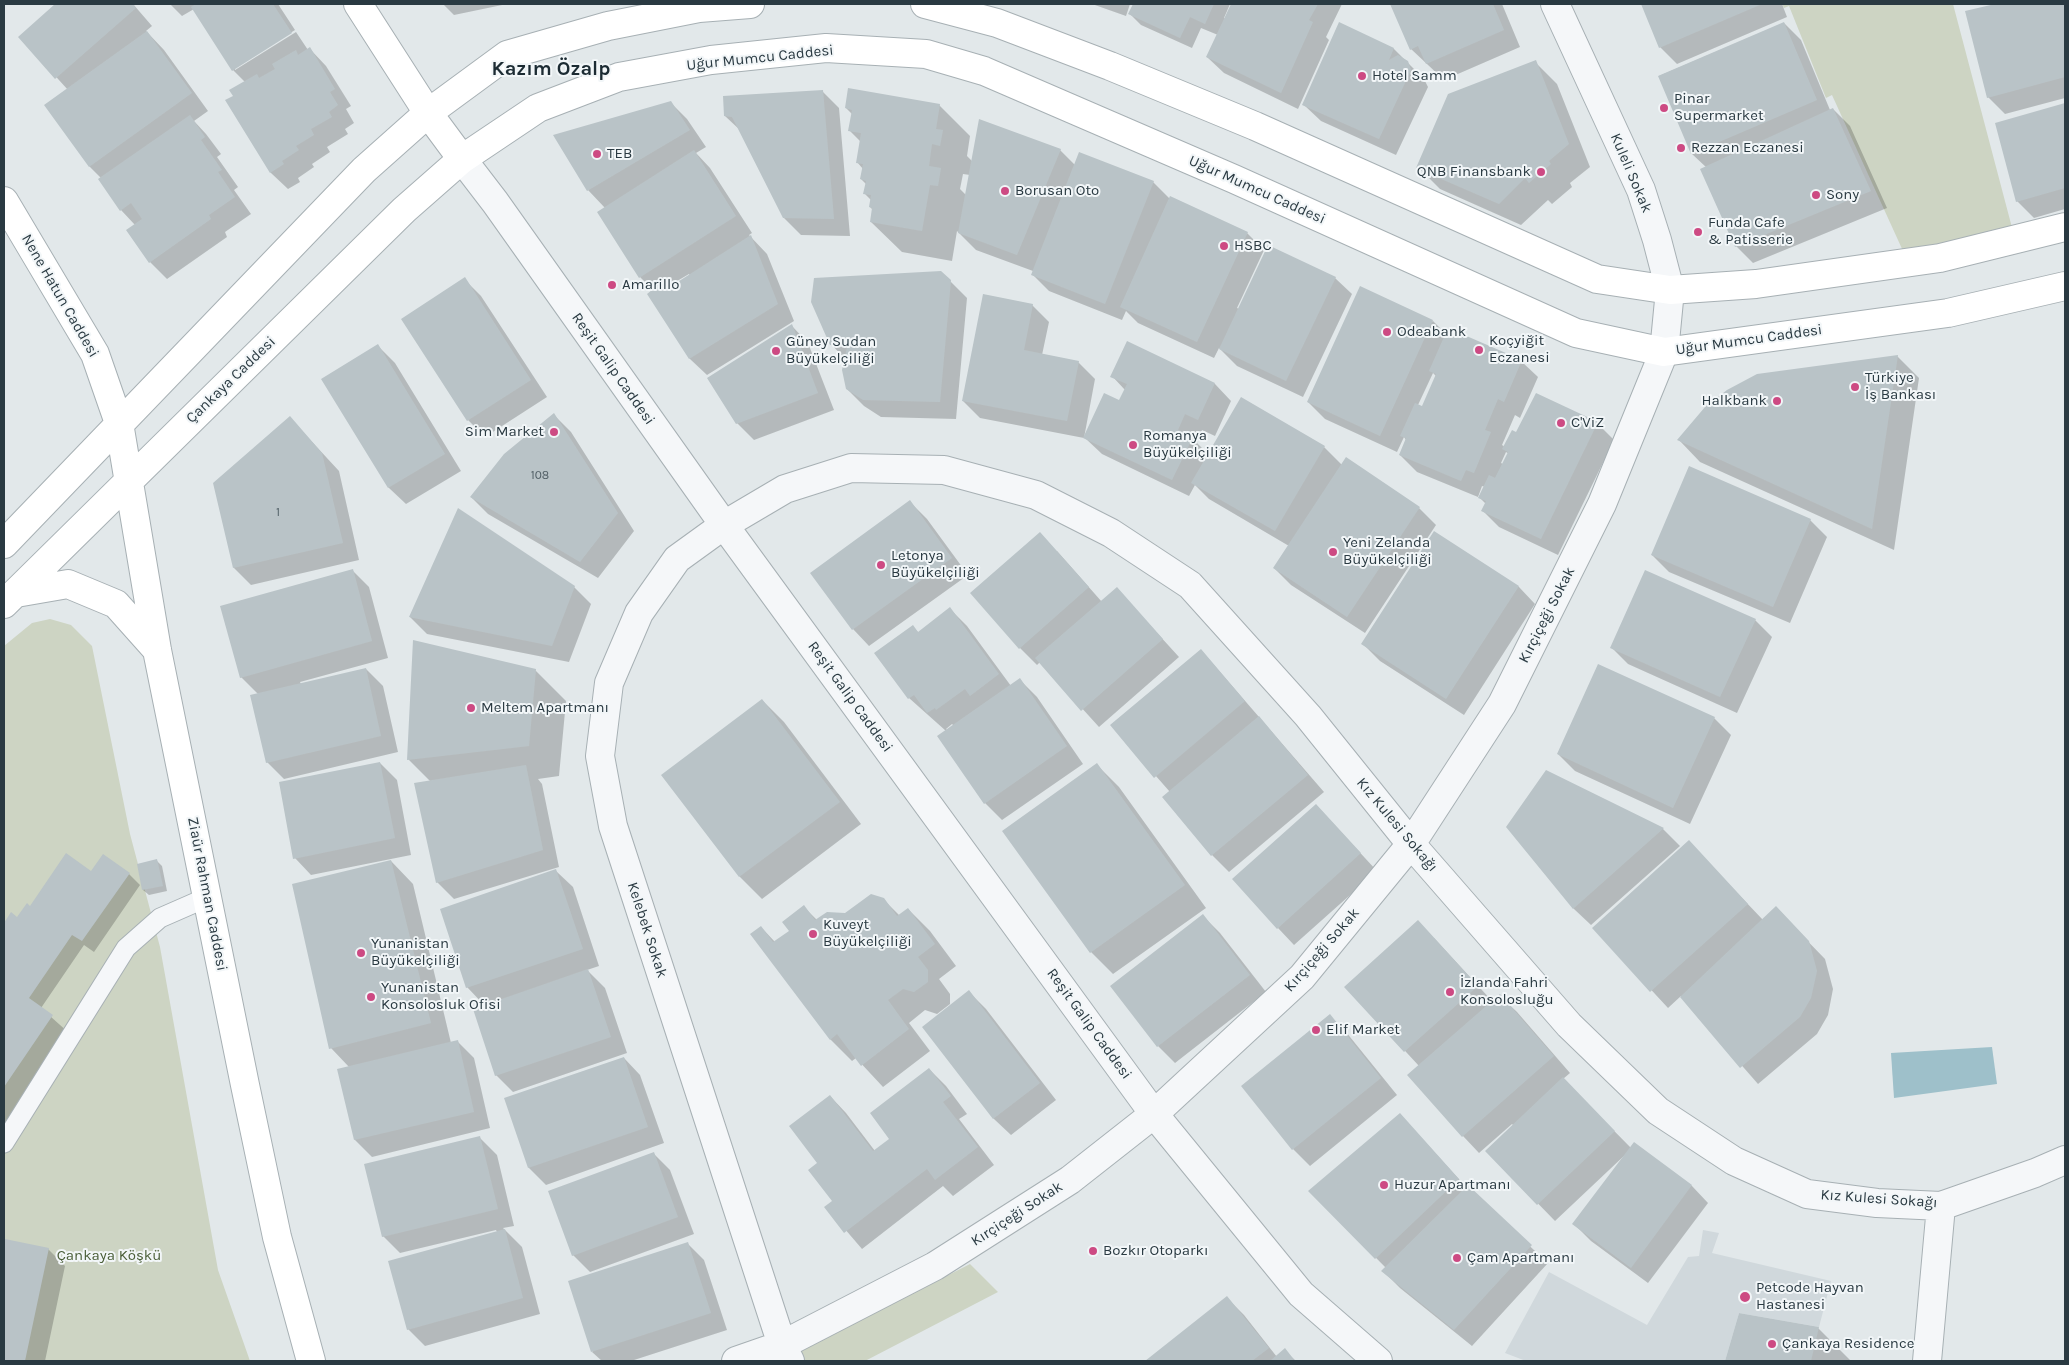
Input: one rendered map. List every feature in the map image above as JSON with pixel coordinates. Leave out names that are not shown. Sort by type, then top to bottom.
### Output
[{"type":"main road","name":"Reşit Galip Caddesi","points":[[358,4],[428,113],[462,159]]},
{"type":"main road","points":[[4,544],[364,170],[428,113],[507,55],[608,26],[699,8],[750,4]]},
{"type":"main road","points":[[925,4],[997,23],[1110,66],[1255,126],[1597,279],[1670,290],[1756,284],[1940,258],[2065,227]]},
{"type":"main road","name":"Uğur Mumcu Caddesi","points":[[462,159],[538,108],[619,77],[711,60],[826,48],[926,54],[984,71],[1090,116],[1576,333],[1664,352],[1948,313],[2065,286]]},
{"type":"main road","name":"Çankaya Caddesi","points":[[10,598],[404,210],[462,159]]},
{"type":"main road","name":"Nene Hatun Caddesi","points":[[4,201],[95,354],[119,423]]},
{"type":"main road","name":"Ziaür Rahman Caddesi","points":[[119,423],[130,478],[157,650],[276,1237],[311,1361]]},
{"type":"main road","points":[[10,598],[68,584],[116,604],[157,650]]},
{"type":"street","name":"Kuleli Sokak","points":[[1555,4],[1640,190],[1670,290],[1664,352]]},
{"type":"street","name":"Reşit Galip Caddesi","points":[[462,159],[501,210],[724,525],[1154,1114],[1301,1294],[1378,1361]]},
{"type":"street","name":"Kırçiçeği Sokak","points":[[736,1361],[786,1353],[939,1264],[1070,1180],[1154,1114],[1302,977],[1411,844],[1502,704],[1602,504],[1664,352]]},
{"type":"street","name":"Kız Kulesi Sokağı","points":[[724,525],[785,489],[851,468],[944,470],[1036,495],[1111,533],[1190,585],[1308,716],[1411,844],[1569,1025],[1658,1111],[1734,1160],[1807,1194],[1877,1202],[1941,1206],[2035,1173],[2065,1160]]},
{"type":"street","name":"Kelebek Sokak","points":[[724,525],[677,559],[639,613],[609,683],[600,756],[613,826],[786,1353]]},
{"type":"street","points":[[1928,1361],[1941,1206]]},
{"type":"lane","points":[[4,1143],[126,948],[160,918],[208,897]]},
{"type":"shaded area","name":"Petcode Hayvan Hastanesi","points":[[1703,1230],[1719,1233],[1712,1253],[1831,1281],[1819,1327],[1739,1313],[1725,1361],[1526,1361],[1505,1353],[1549,1272],[1647,1325],[1688,1257],[1699,1256]]},
{"type":"green space","points":[[1782,4],[1953,4],[2015,239],[1908,262],[1832,95],[1826,98],[1789,6],[1784,8]]},
{"type":"green space","name":"Çankaya Köşkü","points":[[50,619],[71,625],[92,646],[130,834],[160,947],[218,1270],[250,1361],[4,1361],[4,646],[32,623]]},
{"type":"green space","points":[[970,1264],[998,1292],[865,1361],[805,1361],[800,1351]]},
{"type":"water","points":[[1992,1047],[1997,1084],[1894,1098],[1891,1053]]},
{"type":"building","points":[[55,4],[133,4],[136,8],[55,79],[18,37]]},
{"type":"building","points":[[196,4],[273,4],[292,33],[232,71],[191,7]]},
{"type":"building","points":[[1133,4],[1214,4],[1205,24],[1190,17],[1180,38],[1128,14]]},
{"type":"building","points":[[1231,4],[1318,4],[1309,20],[1313,22],[1281,93],[1206,57]]},
{"type":"building","points":[[1390,4],[1493,4],[1504,30],[1426,64],[1418,46],[1410,50]]},
{"type":"building","points":[[1641,4],[1762,4],[1659,48]]},
{"type":"building","points":[[1995,4],[2065,4],[2065,77],[1987,98],[1965,11]]},
{"type":"building","name":"Hotel Samm","points":[[1339,22],[1394,48],[1389,60],[1398,55],[1408,61],[1411,70],[1379,139],[1302,105]]},
{"type":"building","points":[[1784,22],[1817,100],[1691,154],[1658,76]]},
{"type":"building","points":[[147,31],[192,93],[89,167],[44,105]]},
{"type":"building","points":[[310,47],[335,89],[330,92],[338,105],[329,112],[332,117],[311,129],[314,135],[296,146],[299,150],[282,161],[284,164],[270,173],[225,100],[233,96],[229,90],[257,74],[259,78],[275,69],[272,64],[296,50],[298,55]]},
{"type":"building","points":[[1536,60],[1569,144],[1549,161],[1551,164],[1529,183],[1525,178],[1499,204],[1416,168],[1448,94]]},
{"type":"building","points":[[848,88],[940,104],[936,129],[943,130],[940,146],[932,144],[929,166],[941,168],[938,186],[930,185],[922,231],[870,222],[872,208],[869,207],[871,195],[863,194],[866,181],[860,179],[863,164],[856,163],[861,133],[848,131],[852,110],[845,108]]},
{"type":"building","points":[[823,90],[834,219],[783,218],[732,117],[724,116],[723,96]]},
{"type":"building","points":[[671,101],[690,130],[587,191],[553,135]]},
{"type":"building","points":[[2065,103],[2065,188],[2016,202],[1995,123]]},
{"type":"building","points":[[1833,108],[1871,191],[1735,247],[1700,169]]},
{"type":"building","points":[[190,115],[205,137],[201,140],[222,170],[218,172],[235,197],[209,215],[211,219],[149,263],[126,230],[142,219],[131,203],[120,211],[98,179]]},
{"type":"building","name":"Borusan Oto","points":[[979,119],[1061,149],[1017,255],[958,233]]},
{"type":"building","points":[[694,150],[736,216],[639,278],[597,212]]},
{"type":"building","points":[[1079,152],[1154,181],[1105,304],[1031,275]]},
{"type":"building","points":[[1170,196],[1248,232],[1197,342],[1120,307]]},
{"type":"building","points":[[751,235],[778,304],[689,359],[647,294],[667,278],[673,285]]},
{"type":"building","points":[[1268,245],[1336,277],[1286,381],[1219,349]]},
{"type":"building","points":[[941,271],[951,280],[940,402],[863,400],[846,389],[842,370],[847,347],[830,345],[811,302],[814,278]]},
{"type":"building","points":[[465,277],[531,380],[467,421],[401,319]]},
{"type":"building","points":[[1360,286],[1433,320],[1380,436],[1307,402]]},
{"type":"building","points":[[983,294],[1033,304],[1024,350],[1079,361],[1067,421],[962,401]]},
{"type":"building","name":"Güney Sudan Büyükelçiliği","points":[[792,324],[818,393],[736,424],[707,378]]},
{"type":"building","points":[[1448,328],[1522,360],[1504,402],[1498,399],[1485,430],[1491,432],[1474,473],[1466,470],[1461,481],[1399,455],[1406,438],[1400,436],[1415,403],[1422,406],[1436,374],[1429,371]]},
{"type":"building","points":[[1127,341],[1215,383],[1198,420],[1185,414],[1178,430],[1193,437],[1172,480],[1083,438],[1104,393],[1119,400],[1127,384],[1110,377]]},
{"type":"building","points":[[378,344],[445,454],[388,488],[321,379]]},
{"type":"building","points":[[1898,355],[1872,529],[1677,440],[1705,407],[1727,390],[1757,374]]},
{"type":"building","points":[[1536,393],[1598,422],[1541,539],[1481,511],[1486,501],[1478,498],[1489,475],[1495,478],[1508,452],[1502,449],[1512,430],[1516,432]]},
{"type":"building","points":[[1241,397],[1325,446],[1275,531],[1191,483]]},
{"type":"building","points":[[554,413],[618,513],[580,562],[470,497],[504,454]]},
{"type":"building","points":[[290,416],[322,453],[343,543],[233,568],[213,483]]},
{"type":"building","points":[[1346,457],[1420,507],[1347,617],[1273,568]]},
{"type":"building","points":[[1689,466],[1811,519],[1773,607],[1651,555]]},
{"type":"building","name":"Letonya Büyükelçiliği","points":[[910,500],[952,558],[852,630],[810,573]]},
{"type":"building","points":[[458,508],[575,586],[552,646],[409,617]]},
{"type":"building","points":[[1434,531],[1519,586],[1446,699],[1361,644]]},
{"type":"building","points":[[1040,532],[1089,587],[1019,649],[970,593]]},
{"type":"building","points":[[353,569],[372,641],[240,678],[220,606]]},
{"type":"building","points":[[1645,570],[1756,619],[1720,697],[1610,648]]},
{"type":"building","points":[[1117,587],[1163,639],[1081,711],[1035,658]]},
{"type":"building","points":[[950,607],[999,674],[970,696],[965,689],[936,710],[935,708],[927,713],[914,695],[908,699],[874,653],[913,625],[918,632]]},
{"type":"building","name":"Meltem Apartmanı","points":[[413,640],[536,669],[529,746],[407,760]]},
{"type":"building","points":[[1201,649],[1245,701],[1154,778],[1110,725]]},
{"type":"building","points":[[1598,664],[1715,717],[1673,808],[1557,754]]},
{"type":"building","points":[[366,668],[381,736],[266,763],[250,695]]},
{"type":"building","points":[[1020,678],[1067,746],[984,804],[937,736]]},
{"type":"building","points":[[762,699],[840,802],[739,877],[661,775]]},
{"type":"building","points":[[1259,716],[1308,775],[1211,856],[1162,797]]},
{"type":"building","points":[[380,762],[395,838],[293,859],[279,782]]},
{"type":"building","points":[[1097,763],[1185,885],[1090,953],[1002,831]]},
{"type":"building","points":[[526,765],[543,850],[436,883],[414,783]]},
{"type":"building","points":[[1546,770],[1664,828],[1573,909],[1506,827]]},
{"type":"building","points":[[1316,804],[1361,853],[1277,929],[1232,879]]},
{"type":"building","points":[[1689,840],[1748,904],[1650,992],[1592,928]]},
{"type":"building","points":[[66,853],[91,871],[103,854],[130,873],[82,941],[72,935],[29,998],[53,1015],[4,1087],[4,923],[11,912],[17,917],[27,903],[30,906]]},
{"type":"building","points":[[157,859],[163,886],[142,890],[137,864]]},
{"type":"building","name":"Yunanistan Büyükelçiliği","points":[[391,860],[431,1023],[329,1049],[292,884]]},
{"type":"building","points":[[556,869],[583,949],[466,988],[440,909]]},
{"type":"building","points":[[871,894],[884,898],[897,916],[908,908],[935,944],[918,957],[928,970],[928,982],[914,992],[903,989],[888,1000],[909,1029],[861,1066],[837,1034],[830,1040],[750,934],[761,926],[773,942],[789,931],[782,922],[804,905],[815,920],[827,912],[845,913]]},
{"type":"building","points":[[1776,906],[1809,941],[1817,971],[1811,998],[1800,1017],[1740,1068],[1680,997]]},
{"type":"building","points":[[1203,914],[1250,975],[1157,1047],[1110,986]]},
{"type":"building","points":[[1418,920],[1478,986],[1404,1052],[1344,987]]},
{"type":"building","points":[[588,969],[611,1037],[495,1076],[473,1009]]},
{"type":"building","points":[[969,990],[1040,1083],[993,1119],[922,1027]]},
{"type":"building","points":[[1500,994],[1554,1056],[1462,1137],[1407,1075]]},
{"type":"building","points":[[1330,1014],[1381,1078],[1292,1150],[1241,1086]]},
{"type":"building","points":[[458,1040],[474,1112],[354,1140],[337,1069]]},
{"type":"building","points":[[624,1057],[648,1127],[528,1168],[504,1098]]},
{"type":"building","points":[[929,1068],[951,1096],[943,1102],[978,1147],[935,1180],[927,1169],[844,1233],[824,1207],[832,1201],[808,1170],[817,1163],[789,1126],[830,1095],[873,1151],[889,1139],[870,1113]]},
{"type":"building","points":[[1563,1077],[1615,1131],[1537,1205],[1485,1151]]},
{"type":"building","name":"Huzur Apartmanı","points":[[1400,1113],[1459,1179],[1375,1259],[1308,1191]]},
{"type":"building","points":[[480,1136],[498,1209],[382,1237],[364,1164]]},
{"type":"building","points":[[1634,1142],[1692,1185],[1631,1268],[1572,1224]]},
{"type":"building","points":[[654,1152],[678,1217],[572,1256],[548,1191]]},
{"type":"building","name":"Çam Apartmanı","points":[[1468,1185],[1532,1245],[1454,1330],[1381,1271]]},
{"type":"building","points":[[505,1229],[523,1298],[407,1330],[388,1261]]},
{"type":"building","points":[[5,1239],[49,1248],[25,1361],[4,1361]]},
{"type":"building","points":[[688,1242],[711,1313],[591,1352],[568,1281]]},
{"type":"building","points":[[1227,1296],[1269,1348],[1252,1361],[1145,1361]]},
{"type":"building","name":"Çankaya Residence","points":[[1739,1313],[1819,1327],[1811,1361],[1725,1361]]},
{"type":"building","points":[[1285,1348],[1295,1361],[1270,1361]]},
{"type":"place","name":"Hotel Samm","points":[[1362,76]]},
{"type":"place","name":"Pinar Supermarket","points":[[1664,108]]},
{"type":"place","name":"Rezzan Eczanesi","points":[[1681,148]]},
{"type":"place","name":"TEB","points":[[597,154]]},
{"type":"place","name":"QNB Finansbank","points":[[1541,172]]},
{"type":"place","name":"Borusan Oto","points":[[1005,191]]},
{"type":"place","name":"Sony","points":[[1816,195]]},
{"type":"place","name":"Funda Cafe & Patisserie","points":[[1698,232]]},
{"type":"place","name":"HSBC","points":[[1224,246]]},
{"type":"place","name":"Amarillo","points":[[612,285]]},
{"type":"place","name":"Odeabank","points":[[1387,332]]},
{"type":"place","name":"Koçyiğit Eczanesi","points":[[1479,350]]},
{"type":"place","name":"Güney Sudan Büyükelçiliği","points":[[776,351]]},
{"type":"place","name":"Türkiye İş Bankası","points":[[1855,387]]},
{"type":"place","name":"Halkbank","points":[[1777,401]]},
{"type":"place","name":"C'ViZ","points":[[1561,423]]},
{"type":"place","name":"Sim Market","points":[[554,432]]},
{"type":"place","name":"Romanya Büyükelçiliği","points":[[1133,445]]},
{"type":"place","name":"Yeni Zelanda Büyükelçiliği","points":[[1333,552]]},
{"type":"place","name":"Letonya Büyükelçiliği","points":[[881,565]]},
{"type":"place","name":"Meltem Apartmanı","points":[[471,708]]},
{"type":"place","name":"Kuveyt Büyükelçiliği","points":[[813,934]]},
{"type":"place","name":"Yunanistan Büyükelçiliği","points":[[361,953]]},
{"type":"place","name":"İzlanda Fahri Konsolosluğu","points":[[1450,992]]},
{"type":"place","name":"Yunanistan Konsolosluk Ofisi","points":[[371,997]]},
{"type":"place","name":"Elif Market","points":[[1316,1030]]},
{"type":"place","name":"Huzur Apartmanı","points":[[1384,1185]]},
{"type":"place","name":"Bozkır Otoparkı","points":[[1093,1251]]},
{"type":"place","name":"Çam Apartmanı","points":[[1457,1258]]},
{"type":"place","name":"Petcode Hayvan Hastanesi","points":[[1745,1297]]},
{"type":"place","name":"Çankaya Residence","points":[[1772,1344]]},
{"type":"district","name":"Kazım Özalp","points":[[551,69]]}]
